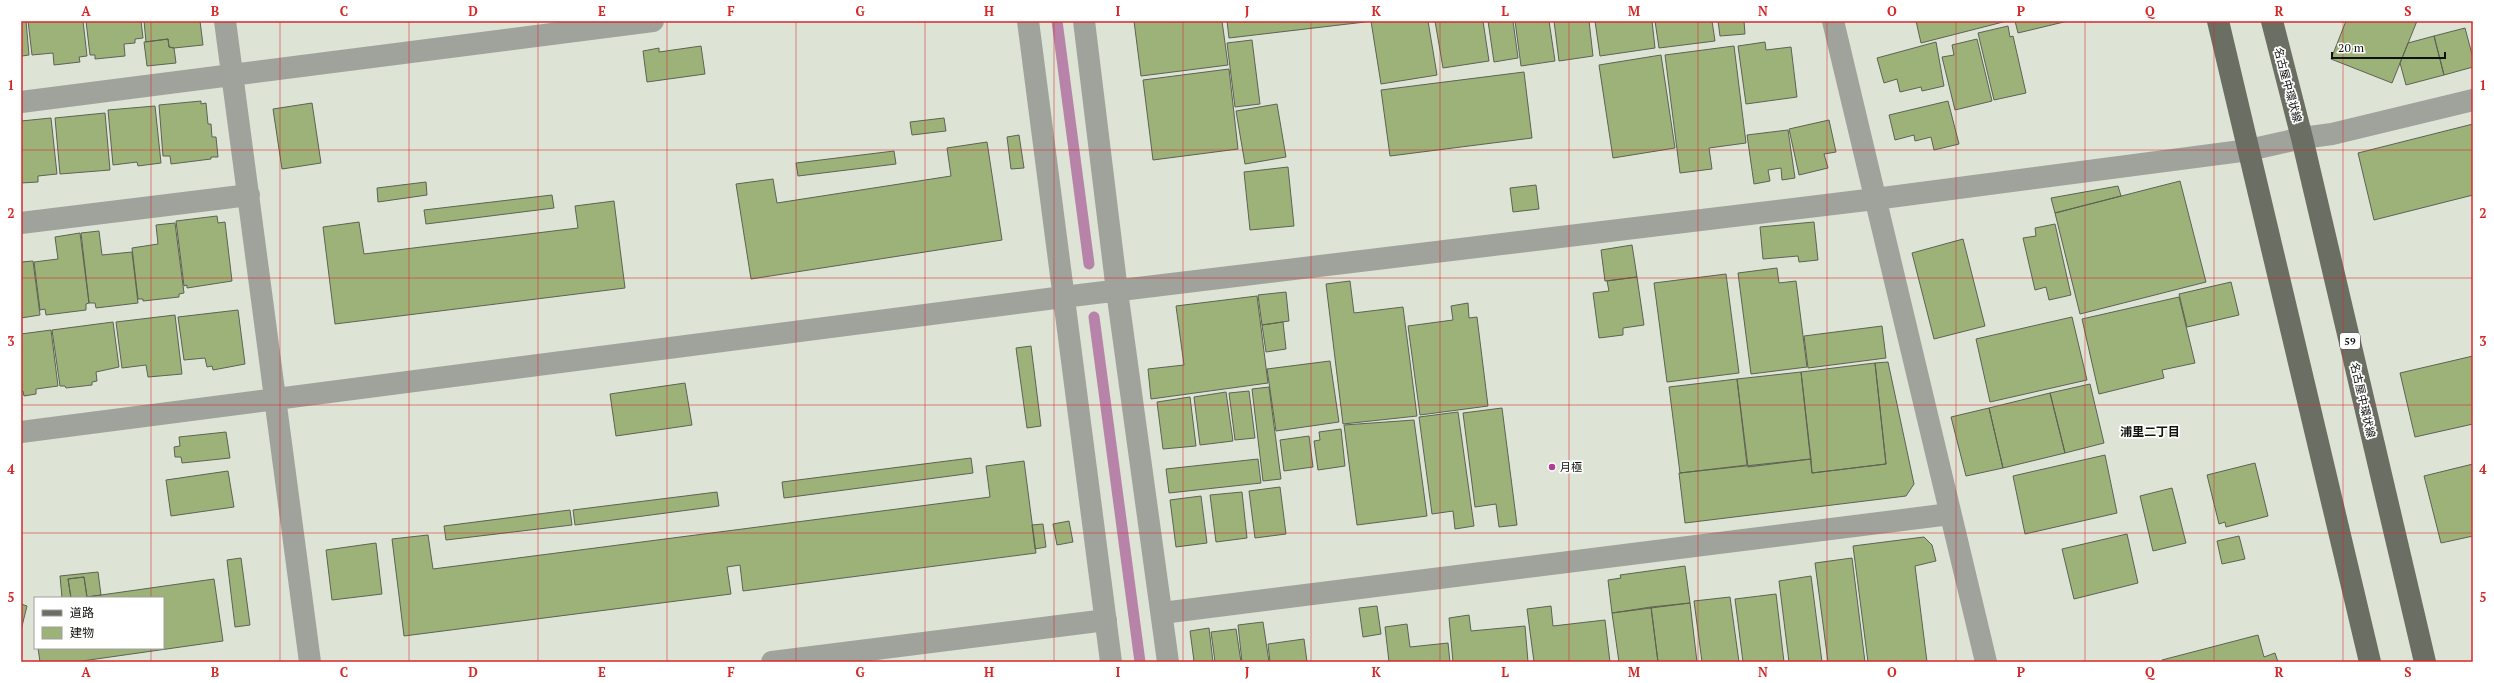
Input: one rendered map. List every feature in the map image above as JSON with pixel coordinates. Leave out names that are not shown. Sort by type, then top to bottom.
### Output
[{"type":"main road","points":[[2218,21],[2370,662]]},
{"type":"main road","name":"名古屋中環状線","points":[[2272,21],[2302,138],[2425,662]]},
{"type":"street","points":[[225,21],[310,662]]},
{"type":"street","points":[[21,102],[653,21]]},
{"type":"street","points":[[1028,21],[1111,662]]},
{"type":"street","points":[[1084,21],[1117,291],[1168,662]]},
{"type":"street","points":[[1833,21],[1986,662]]},
{"type":"street","points":[[21,432],[1063,297],[1875,200],[2249,150],[2302,138],[2332,134],[2473,100]]},
{"type":"street","points":[[21,223],[248,195]]},
{"type":"street","points":[[1162,613],[1950,514]]},
{"type":"street","points":[[772,662],[1106,620]]},
{"type":"building","points":[[21,21],[26,21],[29,55],[22,56],[21,59]]},
{"type":"building","points":[[28,21],[83,21],[87,56],[79,57],[80,62],[54,65],[53,53],[32,55]]},
{"type":"building","points":[[86,21],[141,21],[143,38],[135,39],[135,43],[124,44],[125,56],[95,59],[95,55],[90,55]]},
{"type":"building","points":[[144,21],[200,21],[203,45],[174,48],[169,47],[168,39],[146,42]]},
{"type":"building","points":[[1134,21],[1222,21],[1228,65],[1141,76]]},
{"type":"building","points":[[1227,21],[1365,21],[1365,22],[1229,38]]},
{"type":"building","points":[[1371,21],[1428,21],[1437,75],[1381,84]]},
{"type":"building","points":[[1435,21],[1483,21],[1489,61],[1443,68]]},
{"type":"building","points":[[1488,21],[1513,21],[1518,58],[1494,62]]},
{"type":"building","points":[[1515,21],[1549,21],[1555,61],[1521,66]]},
{"type":"building","points":[[1554,21],[1589,21],[1593,56],[1559,61]]},
{"type":"building","points":[[1595,21],[1652,21],[1655,48],[1600,56]]},
{"type":"building","points":[[1655,21],[1712,21],[1715,41],[1659,48]]},
{"type":"building","points":[[1718,21],[1744,21],[1745,34],[1720,36]]},
{"type":"building","points":[[1916,21],[2007,21],[1921,43]]},
{"type":"building","points":[[2015,21],[2068,21],[2018,33]]},
{"type":"building","points":[[2346,21],[2417,21],[2392,83],[2331,59]]},
{"type":"building","points":[[2008,26],[2010,37],[2013,36],[2026,93],[1994,100],[1978,33]]},
{"type":"building","points":[[2465,28],[2473,58],[2473,67],[2444,75],[2434,36]]},
{"type":"building","points":[[2434,36],[2444,75],[2406,85],[2400,63],[2408,43]]},
{"type":"building","points":[[168,39],[169,47],[174,48],[176,63],[147,66],[144,42]]},
{"type":"building","points":[[1977,39],[1992,101],[1955,110],[1942,57],[1954,55],[1952,45]]},
{"type":"building","points":[[1252,40],[1260,104],[1235,107],[1227,43]]},
{"type":"building","points":[[1765,42],[1766,50],[1791,47],[1797,97],[1746,104],[1738,46]]},
{"type":"building","points":[[1936,42],[1944,86],[1922,91],[1921,87],[1900,92],[1897,79],[1884,83],[1877,58]]},
{"type":"building","points":[[701,46],[705,74],[647,82],[643,51],[659,48],[659,52]]},
{"type":"building","points":[[1734,46],[1746,143],[1709,148],[1712,169],[1680,173],[1665,55]]},
{"type":"building","points":[[1661,55],[1675,148],[1613,158],[1599,65]]},
{"type":"building","points":[[1229,69],[1238,149],[1153,160],[1143,80]]},
{"type":"building","points":[[1524,72],[1532,138],[1390,156],[1381,90]]},
{"type":"building","points":[[201,101],[201,104],[206,103],[208,124],[211,124],[212,137],[216,137],[218,157],[171,164],[170,156],[163,156],[159,105]]},
{"type":"building","points":[[1948,101],[1959,144],[1934,150],[1931,137],[1915,141],[1914,135],[1895,140],[1889,115]]},
{"type":"building","points":[[312,103],[321,163],[282,169],[273,109]]},
{"type":"building","points":[[1277,104],[1286,157],[1245,164],[1236,111]]},
{"type":"building","points":[[155,106],[161,163],[138,166],[137,162],[113,165],[108,110]]},
{"type":"building","points":[[105,113],[110,170],[60,174],[55,118]]},
{"type":"building","points":[[51,118],[57,174],[38,176],[38,182],[21,183],[21,121]]},
{"type":"building","points":[[944,118],[946,131],[912,135],[910,122]]},
{"type":"building","points":[[1829,120],[1836,152],[1824,154],[1828,168],[1799,175],[1789,129]]},
{"type":"building","points":[[2473,124],[2473,195],[2374,220],[2358,153]]},
{"type":"building","points":[[1788,130],[1795,178],[1782,180],[1781,168],[1768,170],[1770,181],[1754,184],[1747,135]]},
{"type":"building","points":[[1019,135],[1024,168],[1011,169],[1007,137]]},
{"type":"building","points":[[987,142],[1002,240],[751,279],[736,184],[773,179],[777,203],[951,176],[947,148]]},
{"type":"building","points":[[894,151],[896,164],[798,176],[796,163]]},
{"type":"building","points":[[1288,167],[1294,226],[1250,230],[1244,172]]},
{"type":"building","points":[[2180,181],[2206,282],[2080,314],[2055,213]]},
{"type":"building","points":[[426,182],[427,195],[378,202],[377,188]]},
{"type":"building","points":[[1536,185],[1539,209],[1513,212],[1510,188]]},
{"type":"building","points":[[2118,186],[2121,196],[2055,213],[2051,198]]},
{"type":"building","points":[[552,195],[554,208],[426,224],[424,210]]},
{"type":"building","points":[[614,201],[625,288],[335,324],[323,227],[359,222],[364,254],[578,228],[575,206]]},
{"type":"building","points":[[217,216],[218,223],[225,222],[232,281],[187,288],[187,285],[184,286],[176,221]]},
{"type":"building","points":[[1814,222],[1818,260],[1799,262],[1798,256],[1763,259],[1760,227]]},
{"type":"building","points":[[175,223],[184,293],[179,294],[179,297],[143,301],[143,299],[138,299],[132,248],[158,244],[156,225]]},
{"type":"building","points":[[2055,224],[2071,295],[2049,300],[2046,287],[2035,290],[2023,238],[2036,236],[2035,228]]},
{"type":"building","points":[[99,231],[102,255],[132,252],[138,303],[96,308],[95,303],[89,303],[81,233]]},
{"type":"building","points":[[80,233],[89,303],[86,304],[86,310],[46,315],[45,309],[40,310],[34,262],[58,259],[55,237]]},
{"type":"building","points":[[1963,239],[1985,326],[1934,339],[1912,253]]},
{"type":"building","points":[[1632,245],[1637,277],[1605,281],[1601,250]]},
{"type":"building","points":[[33,261],[40,315],[21,318],[21,262]]},
{"type":"building","points":[[1777,268],[1779,283],[1796,281],[1807,367],[1751,374],[1738,273]]},
{"type":"building","points":[[1726,274],[1739,373],[1667,382],[1654,283]]},
{"type":"building","points":[[1637,277],[1644,325],[1623,328],[1623,335],[1599,338],[1593,293],[1609,291],[1607,281]]},
{"type":"building","points":[[1350,281],[1354,313],[1403,307],[1417,416],[1343,424],[1326,284]]},
{"type":"building","points":[[2231,282],[2239,315],[2187,327],[2179,294]]},
{"type":"building","points":[[1286,292],[1289,321],[1262,325],[1258,295]]},
{"type":"building","points":[[1257,296],[1268,383],[1151,399],[1148,369],[1184,365],[1176,306]]},
{"type":"building","points":[[2179,297],[2195,363],[2162,370],[2164,378],[2099,394],[2082,319]]},
{"type":"building","points":[[1468,303],[1469,318],[1477,317],[1488,406],[1420,415],[1408,326],[1453,320],[1451,306]]},
{"type":"building","points":[[238,310],[245,364],[213,370],[212,366],[207,367],[205,358],[184,360],[178,317]]},
{"type":"building","points":[[175,315],[182,374],[148,377],[146,365],[122,368],[116,322]]},
{"type":"building","points":[[2072,317],[2087,380],[1990,402],[1976,339]]},
{"type":"building","points":[[113,322],[119,367],[96,372],[97,381],[92,382],[92,385],[66,388],[65,386],[60,386],[52,330]]},
{"type":"building","points":[[1283,322],[1286,349],[1266,352],[1262,325]]},
{"type":"building","points":[[1882,326],[1886,358],[1808,368],[1804,336]]},
{"type":"building","points":[[51,330],[58,386],[36,389],[36,394],[24,396],[23,391],[21,391],[21,334]]},
{"type":"building","points":[[1031,346],[1041,426],[1027,428],[1016,348]]},
{"type":"building","points":[[2473,356],[2473,424],[2415,437],[2400,373]]},
{"type":"building","points":[[1330,361],[1339,422],[1276,431],[1267,369]]},
{"type":"building","points":[[1888,362],[1914,484],[1906,496],[1685,523],[1679,473],[1811,459],[1812,473],[1886,464],[1875,363]]},
{"type":"building","points":[[1875,363],[1886,464],[1812,473],[1801,372]]},
{"type":"building","points":[[1801,372],[1811,459],[1748,467],[1737,379]]},
{"type":"building","points":[[1737,379],[1747,465],[1680,473],[1669,387]]},
{"type":"building","points":[[685,383],[692,425],[616,436],[610,394]]},
{"type":"building","points":[[2090,384],[2104,443],[2065,453],[2050,393]]},
{"type":"building","points":[[1269,387],[1281,479],[1263,481],[1252,389]]},
{"type":"building","points":[[1249,391],[1255,438],[1235,440],[1229,393]]},
{"type":"building","points":[[1226,392],[1233,441],[1200,445],[1194,397]]},
{"type":"building","points":[[2050,393],[2065,453],[2003,468],[1989,408]]},
{"type":"building","points":[[1190,397],[1196,446],[1163,449],[1157,402]]},
{"type":"building","points":[[1502,408],[1517,525],[1499,527],[1496,504],[1475,507],[1463,413]]},
{"type":"building","points":[[1989,408],[2003,468],[1966,476],[1951,417]]},
{"type":"building","points":[[1458,412],[1474,526],[1455,529],[1453,511],[1432,514],[1419,417]]},
{"type":"building","points":[[1414,420],[1427,516],[1357,525],[1344,425]]},
{"type":"building","points":[[1341,429],[1345,466],[1318,470],[1314,441],[1320,440],[1319,432]]},
{"type":"building","points":[[226,432],[230,458],[182,463],[181,457],[175,457],[174,447],[180,446],[179,437]]},
{"type":"building","points":[[1309,436],[1313,467],[1284,471],[1280,440]]},
{"type":"building","points":[[2105,455],[2117,513],[2025,534],[2013,476]]},
{"type":"building","points":[[971,458],[973,473],[784,498],[782,482]]},
{"type":"building","points":[[1258,459],[1261,483],[1169,493],[1166,469]]},
{"type":"building","points":[[1024,461],[1036,553],[743,591],[740,565],[727,567],[731,594],[404,636],[392,539],[428,535],[433,569],[990,497],[986,466]]},
{"type":"building","points":[[2255,463],[2268,516],[2226,527],[2225,522],[2219,524],[2207,475]]},
{"type":"building","points":[[2473,464],[2473,536],[2441,543],[2424,476]]},
{"type":"building","points":[[228,471],[234,507],[171,516],[166,480]]},
{"type":"building","points":[[1280,487],[1286,534],[1255,538],[1249,491]]},
{"type":"building","points":[[2172,488],[2186,543],[2153,551],[2140,496]]},
{"type":"building","points":[[717,492],[719,506],[575,525],[573,510]]},
{"type":"building","points":[[1242,492],[1247,538],[1216,542],[1210,495]]},
{"type":"building","points":[[1201,496],[1207,543],[1176,547],[1170,500]]},
{"type":"building","points":[[570,510],[572,525],[446,540],[444,526]]},
{"type":"building","points":[[1069,521],[1073,542],[1057,545],[1053,524]]},
{"type":"building","points":[[1043,524],[1046,547],[1035,549],[1032,525]]},
{"type":"building","points":[[2127,534],[2138,583],[2074,599],[2062,549]]},
{"type":"building","points":[[2239,536],[2245,559],[2222,564],[2217,541]]},
{"type":"building","points":[[1924,537],[1932,545],[1936,561],[1915,566],[1927,662],[1868,662],[1853,546]]},
{"type":"building","points":[[376,543],[382,594],[332,600],[326,550]]},
{"type":"building","points":[[241,558],[250,625],[235,627],[227,560]]},
{"type":"building","points":[[1852,558],[1865,662],[1828,662],[1815,563]]},
{"type":"building","points":[[1685,566],[1690,603],[1612,613],[1608,580],[1621,578],[1620,575]]},
{"type":"building","points":[[98,572],[101,595],[87,597],[84,577],[68,579],[71,597],[62,597],[60,576]]},
{"type":"building","points":[[1811,576],[1822,662],[1789,662],[1779,581]]},
{"type":"building","points":[[84,577],[87,597],[71,597],[68,579]]},
{"type":"building","points":[[214,579],[223,641],[75,662],[40,662],[38,649],[164,649],[164,597],[87,597]]},
{"type":"building","points":[[1776,594],[1784,662],[1743,662],[1735,599]]},
{"type":"building","points":[[1730,597],[1739,662],[1702,662],[1694,601]]},
{"type":"building","points":[[1690,603],[1697,662],[1658,662],[1651,607]]},
{"type":"building","points":[[21,604],[27,606],[21,630]]},
{"type":"building","points":[[1377,606],[1381,634],[1363,637],[1359,608]]},
{"type":"building","points":[[1551,606],[1553,626],[1605,620],[1610,662],[1534,662],[1527,609]]},
{"type":"building","points":[[1651,607],[1658,662],[1619,662],[1612,613]]},
{"type":"building","points":[[1469,615],[1471,631],[1525,626],[1528,662],[1453,662],[1449,618]]},
{"type":"building","points":[[1263,622],[1269,662],[1242,662],[1238,625]]},
{"type":"building","points":[[1407,624],[1410,647],[1448,643],[1450,662],[1389,662],[1385,627]]},
{"type":"building","points":[[1209,628],[1213,662],[1187,662],[1194,661],[1190,631]]},
{"type":"building","points":[[1236,629],[1241,662],[1215,662],[1211,632]]},
{"type":"building","points":[[2258,635],[2264,657],[2275,653],[2278,662],[2162,662],[2162,660]]},
{"type":"building","points":[[1304,639],[1307,662],[1270,662],[1268,644]]},
{"type":"waterway","points":[[1057,21],[1089,264]]},
{"type":"waterway","points":[[1094,317],[1140,662]]},
{"type":"place","name":"月極","points":[[1552,467]]},
{"type":"district","name":"浦里二丁目","points":[[2150,432]]}]
